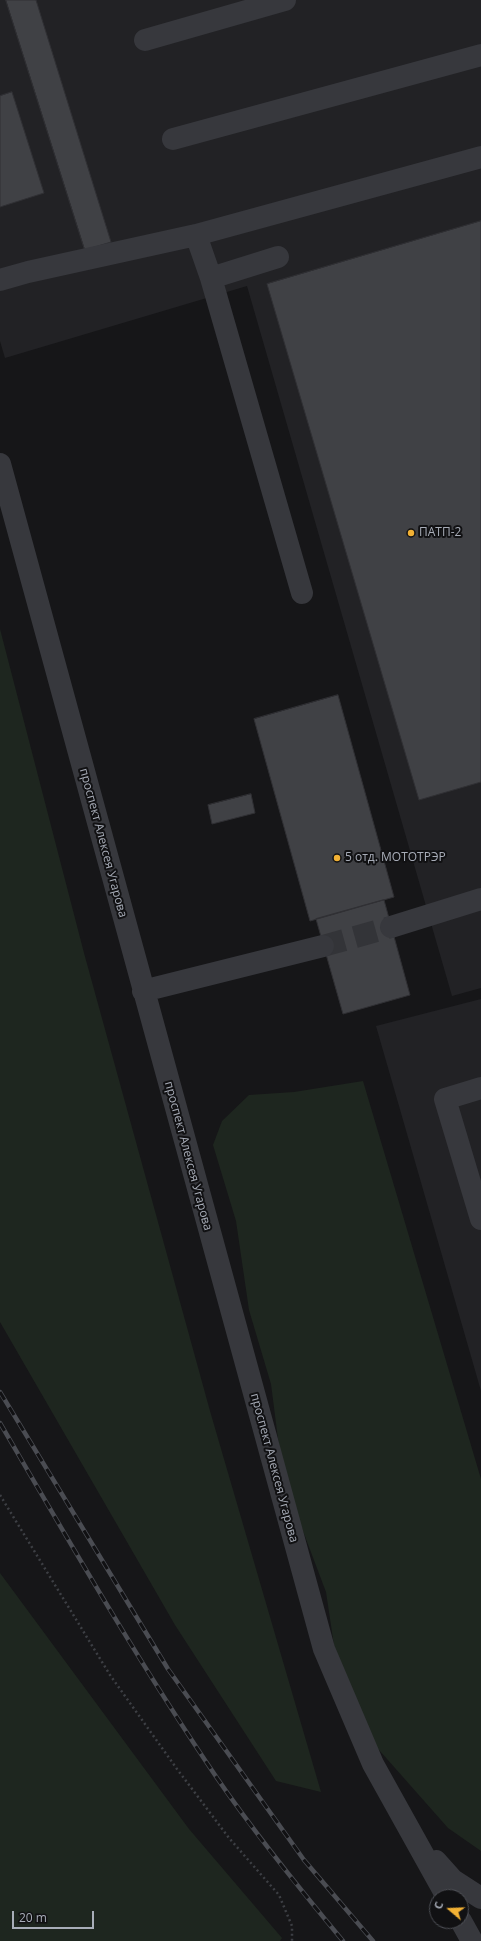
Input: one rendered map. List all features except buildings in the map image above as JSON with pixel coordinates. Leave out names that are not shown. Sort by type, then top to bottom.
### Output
[{"type":"street","points":[[145,40],[285,0]]},
{"type":"street","points":[[173,139],[481,55]]},
{"type":"street","points":[[0,280],[28,272],[196,235],[481,157]]},
{"type":"street","points":[[196,235],[211,278],[302,593]]},
{"type":"street","points":[[211,278],[278,257]]},
{"type":"street","name":"проспект Алексея Угарова","points":[[0,464],[143,992],[324,1649],[373,1764],[442,1889]]},
{"type":"street","points":[[391,927],[481,899]]},
{"type":"street","points":[[143,992],[324,946]]},
{"type":"street","points":[[481,1088],[445,1099],[481,1219]]},
{"type":"street","name":"проспект Алексея Угарова","points":[[412,1835],[453,1880],[481,1898]]},
{"type":"street","points":[[465,1929],[472,1941]]},
{"type":"path","points":[[0,1495],[110,1675],[177,1769],[229,1838],[278,1895],[292,1926],[292,1941]]},
{"type":"shaded area","points":[[0,0],[481,0],[481,988],[452,996],[247,286],[5,358],[0,341]]},
{"type":"shaded area","points":[[0,629],[84,953],[210,1411],[321,1792],[276,1781],[175,1625],[0,1322]]},
{"type":"shaded area","points":[[481,999],[481,1391],[376,1026]]},
{"type":"shaded area","points":[[363,1081],[481,1479],[481,1851],[448,1828],[372,1742],[341,1692],[326,1592],[283,1478],[271,1384],[249,1310],[236,1221],[213,1145],[222,1121],[249,1095],[294,1092]]},
{"type":"shaded area","points":[[0,1573],[189,1829],[282,1938],[280,1941],[0,1941]]},
{"type":"tunnel","points":[[323,946],[391,927]]},
{"type":"railway","points":[[0,1392],[168,1669],[304,1860],[373,1941]]},
{"type":"railway","points":[[0,1423],[52,1513],[188,1735],[262,1841],[343,1941]]},
{"type":"place","name":"ПАТП-2","points":[[411,533]]},
{"type":"place","name":"5 отд. МОТОТРЭР","points":[[337,858]]}]
